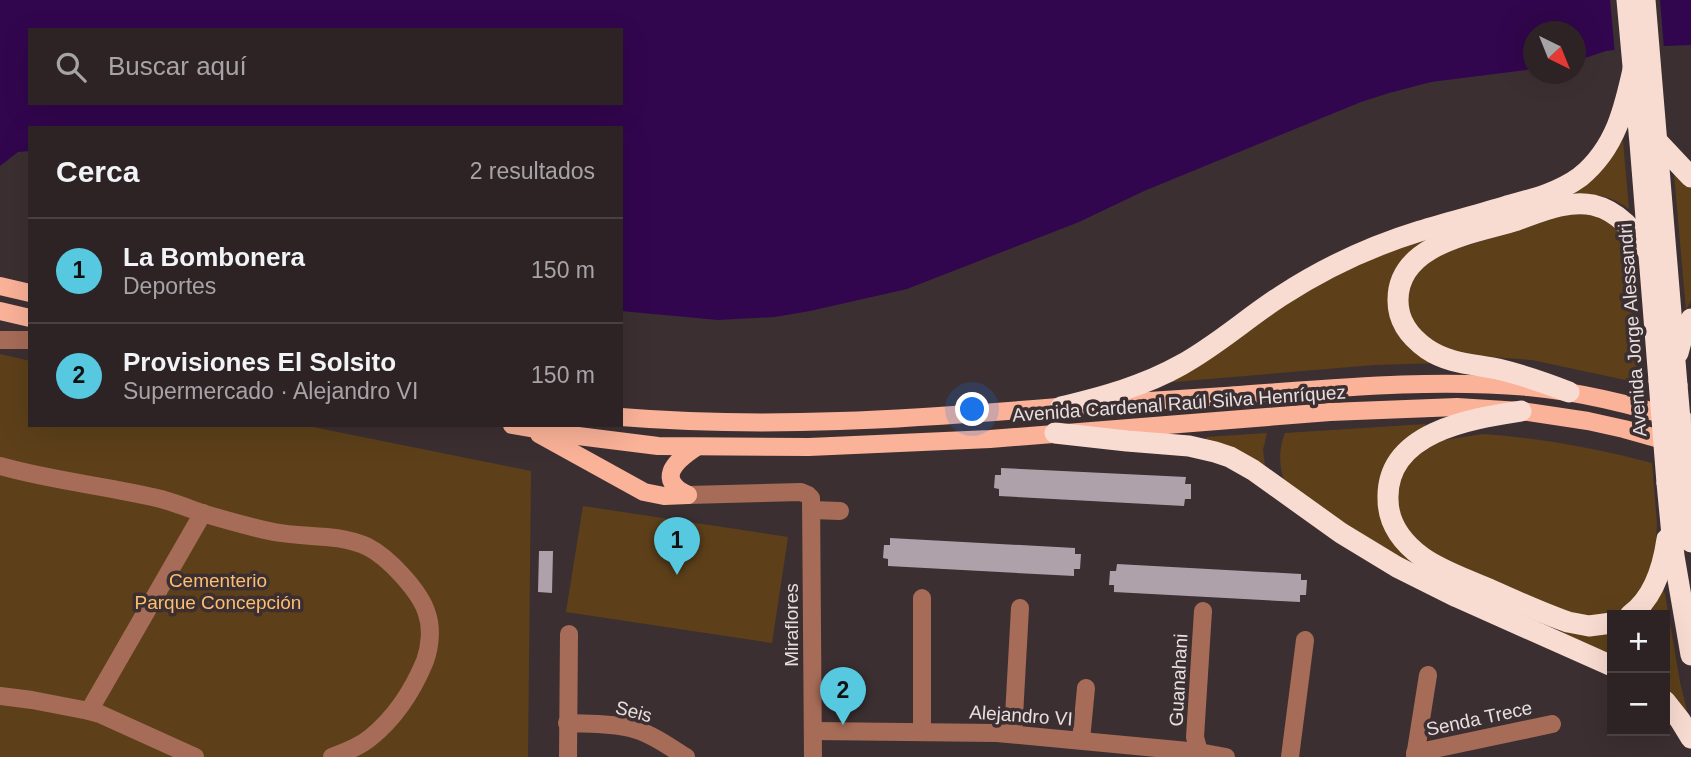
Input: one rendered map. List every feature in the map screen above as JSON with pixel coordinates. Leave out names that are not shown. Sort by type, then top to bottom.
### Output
[{"type":"highway","name":"Avenida Jorge Alessandri","points":[[1627,0],[1634,65],[1649,142],[1670,377],[1676,486],[1691,542]]},
{"type":"highway","name":"Avenida Jorge Alessandri","points":[[1645,0],[1649,253],[1670,377]]},
{"type":"highway","points":[[1061,407],[1123,390],[1181,365],[1281,296],[1350,258],[1397,238],[1540,198],[1562,188],[1582,175],[1600,157],[1615,133],[1634,65]]},
{"type":"highway","points":[[1649,142],[1691,177]]},
{"type":"highway","points":[[1569,392],[1512,373],[1457,362],[1438,356],[1426,348],[1407,330],[1399,310],[1398,290],[1404,273],[1417,258],[1453,239],[1570,204],[1591,205],[1612,213],[1630,228],[1649,253]]},
{"type":"highway","points":[[1670,377],[1691,318]]},
{"type":"highway","points":[[1521,411],[1452,426],[1411,448],[1399,461],[1390,479],[1388,502],[1391,520],[1410,547],[1446,571],[1568,622],[1589,625],[1607,623]]},
{"type":"highway","points":[[1055,433],[1189,446],[1230,457],[1253,470],[1341,533],[1397,567],[1457,597],[1607,664]]},
{"type":"highway","name":"Avenida Jorge Alessandri","points":[[1676,486],[1669,505],[1674,556],[1691,656]]},
{"type":"highway","points":[[1636,610],[1649,595],[1660,568],[1667,537],[1669,505]]},
{"type":"highway","points":[[1670,707],[1691,738]]},
{"type":"main road","points":[[0,286],[28,293]]},
{"type":"main road","points":[[0,311],[28,318]]},
{"type":"main road","name":"Avenida Cardenal Raúl Silva Henríquez","points":[[623,417],[746,424],[844,422],[1411,384],[1499,385],[1569,392],[1685,419]]},
{"type":"main road","name":"Avenida Cardenal Raúl Silva Henríquez","points":[[526,427],[658,446],[695,448],[867,445],[1365,410],[1457,407],[1521,411],[1588,421],[1685,447]]},
{"type":"main road","points":[[522,427],[644,492],[664,496],[688,495]]},
{"type":"main road","points":[[688,495],[674,486],[670,475],[679,461],[695,448]]},
{"type":"street","points":[[0,340],[28,340]]},
{"type":"street","points":[[0,466],[163,499],[203,513],[275,532],[336,537],[369,548],[384,558],[416,593],[427,613],[427,654],[410,692],[385,723],[369,739],[332,757]]},
{"type":"street","points":[[688,495],[801,492],[810,502],[840,511]]},
{"type":"street","name":"Miraflores","points":[[810,502],[813,757]]},
{"type":"street","points":[[89,711],[203,513]]},
{"type":"street","points":[[922,598],[922,732]]},
{"type":"street","points":[[1013,734],[1020,608]]},
{"type":"street","name":"Guanahani","points":[[1199,755],[1195,737],[1203,611]]},
{"type":"street","points":[[568,757],[569,634]]},
{"type":"street","points":[[1290,757],[1305,640]]},
{"type":"street","points":[[1415,755],[1429,675]]},
{"type":"street","points":[[1081,740],[1086,688]]},
{"type":"street","points":[[0,696],[100,714],[195,757]]},
{"type":"street","name":"Seis","points":[[567,723],[619,726],[640,732],[662,749],[686,757]]},
{"type":"street","name":"Senda Trece","points":[[1415,755],[1552,724]]},
{"type":"street","name":"Alejandro VI","points":[[813,732],[1013,734],[1226,757]]},
{"type":"green space","points":[[1622,141],[1629,209],[1612,199],[1596,195],[1561,198],[1614,153]]},
{"type":"green space","points":[[1674,173],[1691,189],[1691,300],[1686,311]]},
{"type":"green space","points":[[1569,214],[1596,214],[1626,235],[1632,248],[1644,384],[1532,360],[1463,355],[1434,346],[1406,312],[1409,288],[1420,269],[1443,253]]},
{"type":"green space","points":[[1442,233],[1392,295],[1441,363],[1374,365],[1162,383],[1314,287],[1375,258]]},
{"type":"green space","name":"Cementerio Parque Concepción","points":[[0,354],[28,361],[28,427],[313,427],[531,471],[528,757],[0,757]]},
{"type":"green space","points":[[1426,424],[1424,430],[1380,478],[1378,490],[1379,511],[1386,531],[1419,569],[1390,554],[1285,483],[1280,458],[1285,433]]},
{"type":"green space","points":[[1267,433],[1263,450],[1265,466],[1206,440],[1206,437]]},
{"type":"green space","points":[[1483,434],[1526,438],[1568,444],[1652,463],[1657,524],[1655,557],[1649,581],[1625,610],[1607,610],[1607,616],[1594,618],[1560,611],[1444,560],[1421,546],[1401,524],[1396,492],[1406,466],[1423,451],[1444,440]]},
{"type":"green space","points":[[583,506],[788,537],[772,643],[566,612]]},
{"type":"green space","points":[[1662,588],[1668,610],[1647,610]]},
{"type":"green space","points":[[1670,623],[1687,711],[1685,713],[1670,694]]},
{"type":"green space","points":[[1561,632],[1607,633],[1607,653]]},
{"type":"shaded area","points":[[0,0],[1691,0],[1691,45],[1639,47],[1606,51],[1586,58],[1586,21],[1523,21],[1523,70],[1431,82],[1361,102],[1144,191],[1079,222],[907,289],[775,317],[718,320],[623,311],[623,126],[28,126],[28,151],[18,152],[0,166]]},
{"type":"pier","points":[[1610,0],[1660,0],[1664,49],[1615,54]]},
{"type":"building","points":[[1001,468],[1186,477],[1185,484],[1191,484],[1191,499],[1185,499],[1184,506],[999,496],[999,489],[994,488],[995,475],[1001,475]]},
{"type":"building","points":[[890,538],[1075,548],[1075,554],[1081,554],[1080,569],[1074,569],[1074,576],[888,566],[888,559],[883,558],[884,545],[890,545]]},
{"type":"building","points":[[539,551],[553,551],[552,593],[538,592]]},
{"type":"building","points":[[1117,564],[1301,574],[1301,580],[1307,580],[1306,595],[1300,595],[1300,602],[1114,592],[1114,585],[1109,585],[1110,571],[1116,571]]},
{"type":"place","name":"La Bombonera","points":[[677,575]]},
{"type":"place","name":"Provisiones El Solsito","points":[[843,725]]}]
